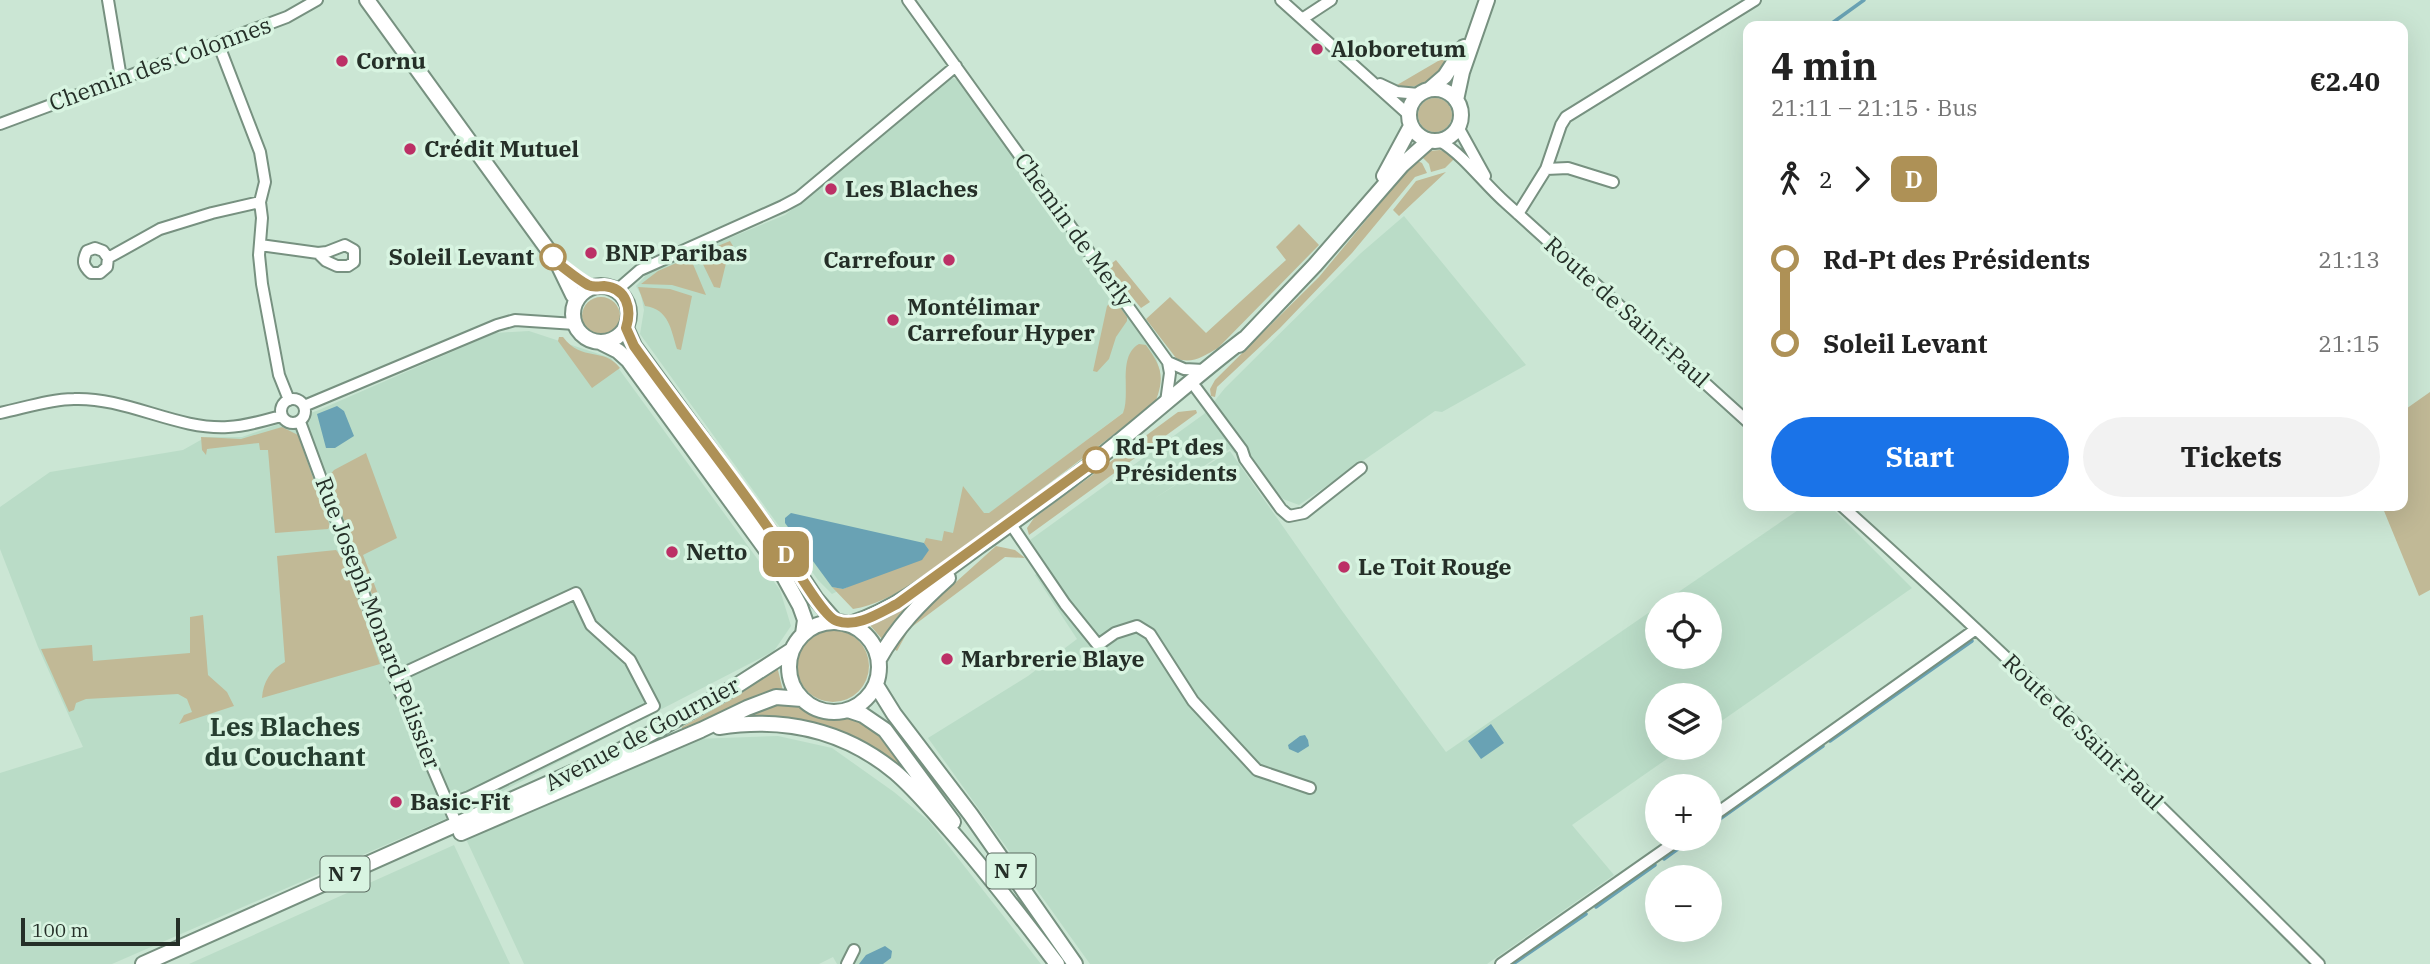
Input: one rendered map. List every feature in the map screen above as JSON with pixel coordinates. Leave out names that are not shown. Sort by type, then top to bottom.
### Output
[{"type":"main road","points":[[367,0],[556,262],[577,299]]},
{"type":"main road","points":[[1369,201],[1410,120],[1412,103],[1445,76],[1486,4]]},
{"type":"main road","points":[[626,328],[634,346],[816,599],[842,623],[869,638],[879,659],[880,670],[876,685],[861,703],[848,710],[824,711],[802,699],[794,688],[789,663],[792,650],[803,634],[812,627],[842,623],[877,614],[897,604],[1111,449],[1156,421],[1220,368],[1315,265],[1369,201],[1434,141],[1451,136],[1458,127],[1461,115],[1456,100],[1462,72],[1486,4]]},
{"type":"main road","points":[[1424,92],[1441,90],[1456,100]]},
{"type":"main road","points":[[1410,120],[1418,135],[1434,141]]},
{"type":"main road","points":[[556,262],[592,287],[617,290],[626,301],[629,307],[626,328],[617,338],[600,342]]},
{"type":"main road","points":[[592,287],[577,299],[574,307],[575,324],[584,337],[618,351],[628,360],[778,566],[800,606],[805,620],[803,634]]},
{"type":"main road","points":[[1111,449],[1244,339]]},
{"type":"main road","points":[[879,659],[911,612],[995,535]]},
{"type":"main road","name":"Avenue de Gournier","points":[[143,964],[612,755],[733,688],[792,650]]},
{"type":"main road","name":"N 7","points":[[876,685],[894,714],[971,815],[1075,964]]},
{"type":"main road","points":[[672,742],[677,725],[729,695],[733,688]]},
{"type":"main road","name":"Avenue de Gournier","points":[[167,964],[747,708],[776,697],[802,699]]},
{"type":"main road","name":"N 7","points":[[848,710],[863,715],[893,739],[987,872],[1057,964]]},
{"type":"main road","name":"N 7","points":[[701,730],[736,724],[783,723],[841,738],[895,772],[987,872]]},
{"type":"street","points":[[108,0],[121,78]]},
{"type":"street","name":"Chemin des Colonnes","points":[[0,124],[287,17],[317,0]]},
{"type":"street","name":"Chemin de Merly","points":[[908,0],[1168,362]]},
{"type":"street","points":[[1281,0],[1368,78],[1410,120]]},
{"type":"street","points":[[1303,19],[1331,0]]},
{"type":"street","points":[[1518,214],[1546,169],[1566,117],[1755,0]]},
{"type":"street","points":[[218,43],[260,152],[265,182],[260,202],[262,284],[276,363],[289,400]]},
{"type":"street","points":[[617,290],[640,270],[798,198],[956,66]]},
{"type":"street","points":[[1368,78],[1397,92],[1424,92]]},
{"type":"street","name":"Route de Saint-Paul","points":[[1458,127],[1482,172],[1506,203]]},
{"type":"street","name":"Route de Saint-Paul","points":[[1434,141],[1462,157],[1484,183],[1743,417]]},
{"type":"street","points":[[1546,169],[1568,168],[1613,182]]},
{"type":"street","points":[[108,258],[160,229],[260,202]]},
{"type":"street","points":[[260,245],[318,253]]},
{"type":"street","points":[[304,405],[497,325],[515,320],[575,324]]},
{"type":"street","points":[[1168,362],[1184,369],[1204,370]]},
{"type":"street","points":[[1166,401],[1170,373],[1168,362]]},
{"type":"street","points":[[1196,388],[1234,438],[1245,459],[1281,509],[1289,516],[1304,513],[1361,468]]},
{"type":"street","points":[[0,400],[2,413],[74,399],[104,401],[163,417],[226,428],[252,425],[281,416]]},
{"type":"street","points":[[289,400],[297,400],[304,405],[305,415],[300,422],[288,423],[281,416],[281,407],[289,400]]},
{"type":"street","name":"Rue Joseph Monard Pelissier","points":[[300,422],[395,677],[457,825]]},
{"type":"street","name":"Route de Saint-Paul","points":[[1847,511],[2102,749],[2319,964]]},
{"type":"street","points":[[1010,523],[1065,604],[1098,645],[1115,633],[1137,626],[1150,634],[1193,701],[1257,770],[1310,788]]},
{"type":"street","points":[[395,677],[576,593],[592,625],[630,660],[654,706],[469,797],[449,804]]},
{"type":"street","points":[[1722,809],[1976,629]]},
{"type":"street","points":[[1501,964],[1662,851]]},
{"type":"street","points":[[847,964],[854,950]]},
{"type":"shaded area","points":[[1450,54],[1452,59],[1428,81],[1414,86],[1397,85]]},
{"type":"shaded area","points":[[953,78],[962,82],[1156,357],[1160,372],[1152,391],[934,555],[886,579],[882,569],[832,594],[818,580],[640,334],[644,310],[636,286],[650,271],[785,215]]},
{"type":"shaded area","points":[[1435,98],[1447,103],[1452,115],[1447,127],[1435,132],[1423,127],[1418,115],[1423,103]]},
{"type":"shaded area","points":[[1440,150],[1456,157],[1445,168],[1431,172],[1429,164],[1421,156],[1429,151]]},
{"type":"shaded area","points":[[1416,160],[1422,163],[1427,173],[1415,177],[1352,253],[1280,328],[1217,387],[1215,397],[1211,396],[1210,389],[1215,380],[1319,277]]},
{"type":"shaded area","points":[[1446,172],[1399,216],[1393,210],[1416,181]]},
{"type":"shaded area","points":[[1404,216],[1526,365],[1442,412],[1435,411],[1299,505],[1283,499],[1230,449],[1155,498],[1230,451],[1340,608],[1446,752],[1645,615],[1645,669],[1722,669],[1722,592],[1679,592],[1797,511],[1835,511],[1912,588],[1722,721],[1722,683],[1645,683],[1645,760],[1665,760],[1572,825],[1614,875],[1487,964],[1090,964],[928,738],[1028,676],[1077,639],[1035,575],[1048,567],[1030,540],[1204,414],[1225,388],[1361,253]]},
{"type":"shaded area","points":[[1299,224],[1319,245],[1218,348],[1192,360],[1176,358],[1146,319],[1170,297],[1206,333],[1286,260],[1276,247]]},
{"type":"shaded area","points":[[730,241],[733,246],[730,247],[720,288],[714,287],[698,254]]},
{"type":"shaded area","points":[[690,257],[706,295],[672,285],[641,284],[658,271]]},
{"type":"shaded area","points":[[1116,260],[1150,302],[1141,308],[1107,267]]},
{"type":"shaded area","points":[[638,287],[670,289],[692,296],[681,350],[677,349],[671,328],[664,316],[645,306]]},
{"type":"shaded area","points":[[601,297],[615,302],[620,316],[615,330],[601,335],[587,330],[582,316],[587,302]]},
{"type":"shaded area","points":[[1114,299],[1127,321],[1116,337],[1109,359],[1097,372],[1093,371],[1107,306]]},
{"type":"shaded area","points":[[529,331],[611,358],[780,590],[791,626],[774,651],[468,809],[112,964],[0,964],[0,773],[83,747],[38,647],[0,549],[0,507],[50,472],[183,450],[206,437],[242,437],[319,410],[495,333]]},
{"type":"shaded area","points":[[559,337],[563,337],[578,350],[613,361],[620,368],[592,388],[558,341]]},
{"type":"shaded area","points":[[1139,344],[1146,345],[1159,366],[1161,379],[1155,403],[991,527],[899,592],[853,609],[832,587],[843,589],[929,550],[924,543],[926,538],[942,541],[944,531],[953,533],[963,486],[984,513],[989,513],[1123,413],[1128,357]]},
{"type":"shaded area","points":[[2430,392],[2430,590],[2419,596],[2384,511],[2408,511],[2408,407]]},
{"type":"shaded area","points":[[1196,410],[1197,413],[1029,535],[1027,528],[1034,518],[1178,412]]},
{"type":"shaded area","points":[[282,427],[298,435],[330,526],[328,529],[275,533],[268,450],[260,450],[259,443],[207,449],[206,455],[202,450],[201,437],[241,439]]},
{"type":"shaded area","points":[[366,453],[397,538],[363,555],[378,594],[373,597],[328,477],[334,470]]},
{"type":"shaded area","points":[[996,546],[1015,550],[1025,558],[1005,557],[909,629],[897,651],[894,649],[906,627]]},
{"type":"shaded area","points":[[336,550],[344,559],[380,664],[262,698],[269,677],[285,662],[277,556]]},
{"type":"shaded area","points":[[927,591],[904,611],[883,640],[868,623]]},
{"type":"shaded area","points":[[203,615],[208,675],[227,692],[234,706],[179,724],[184,715],[192,712],[187,699],[178,694],[86,699],[76,703],[74,710],[69,712],[41,649],[92,645],[93,661],[190,653],[190,617]]},
{"type":"shaded area","points":[[833,630],[853,636],[863,646],[869,666],[863,686],[853,696],[833,702],[813,696],[803,686],[797,666],[803,646],[813,636]]},
{"type":"shaded area","points":[[777,666],[783,691],[682,731],[682,727],[741,694],[754,680]]},
{"type":"shaded area","points":[[793,701],[824,718],[855,718],[884,736],[943,815],[913,781],[806,722],[781,718],[731,719],[759,706]]},
{"type":"shaded area","points":[[778,736],[832,748],[894,792],[929,821],[1041,964],[837,964],[833,957],[819,964],[524,964],[466,839],[694,739]]},
{"type":"shaded area","points":[[454,845],[510,964],[189,964]]},
{"type":"water","points":[[337,406],[344,411],[354,436],[335,448],[326,448],[317,414]]},
{"type":"water","points":[[791,513],[924,543],[929,550],[922,560],[843,589],[832,587],[785,523],[785,518]]},
{"type":"water","points":[[1491,724],[1504,743],[1481,759],[1468,741]]},
{"type":"water","points":[[1305,735],[1309,746],[1298,753],[1289,749],[1288,745]]},
{"type":"water","points":[[885,946],[892,951],[891,958],[883,964],[859,964],[866,955]]},
{"type":"waterway","points":[[1835,21],[1864,0]]},
{"type":"waterway","points":[[1830,741],[1972,641]]},
{"type":"waterway","points":[[1722,818],[1823,746]]},
{"type":"waterway","points":[[1664,859],[1675,851]]},
{"type":"waterway","points":[[1596,907],[1645,872]]},
{"type":"waterway","points":[[1513,964],[1586,914]]},
{"type":"bus line","name":"D","points":[[553,257],[556,262],[592,287],[609,287],[622,295],[629,307],[626,328],[634,346],[816,599],[835,621],[850,624],[877,614],[915,593],[1096,460]]},
{"type":"place","name":"Aloboretum","points":[[1317,49]]},
{"type":"place","name":"Cornu","points":[[342,61]]},
{"type":"place","name":"Crédit Mutuel","points":[[410,149]]},
{"type":"place","name":"Les Blaches","points":[[831,189]]},
{"type":"place","name":"BNP Paribas","points":[[591,253]]},
{"type":"place","name":"Soleil Levant","points":[[553,257]]},
{"type":"place","name":"Carrefour","points":[[949,260]]},
{"type":"place","name":"Montélimar Carrefour Hyper","points":[[893,320]]},
{"type":"place","name":"Rd-Pt des Présidents","points":[[1096,460]]},
{"type":"place","name":"Netto","points":[[672,552]]},
{"type":"place","name":"Le Toit Rouge","points":[[1344,567]]},
{"type":"place","name":"Marbrerie Blaye","points":[[947,659]]},
{"type":"place","name":"Basic-Fit","points":[[396,802]]},
{"type":"district","name":"Les Blaches du Couchant","points":[[285,742]]}]
